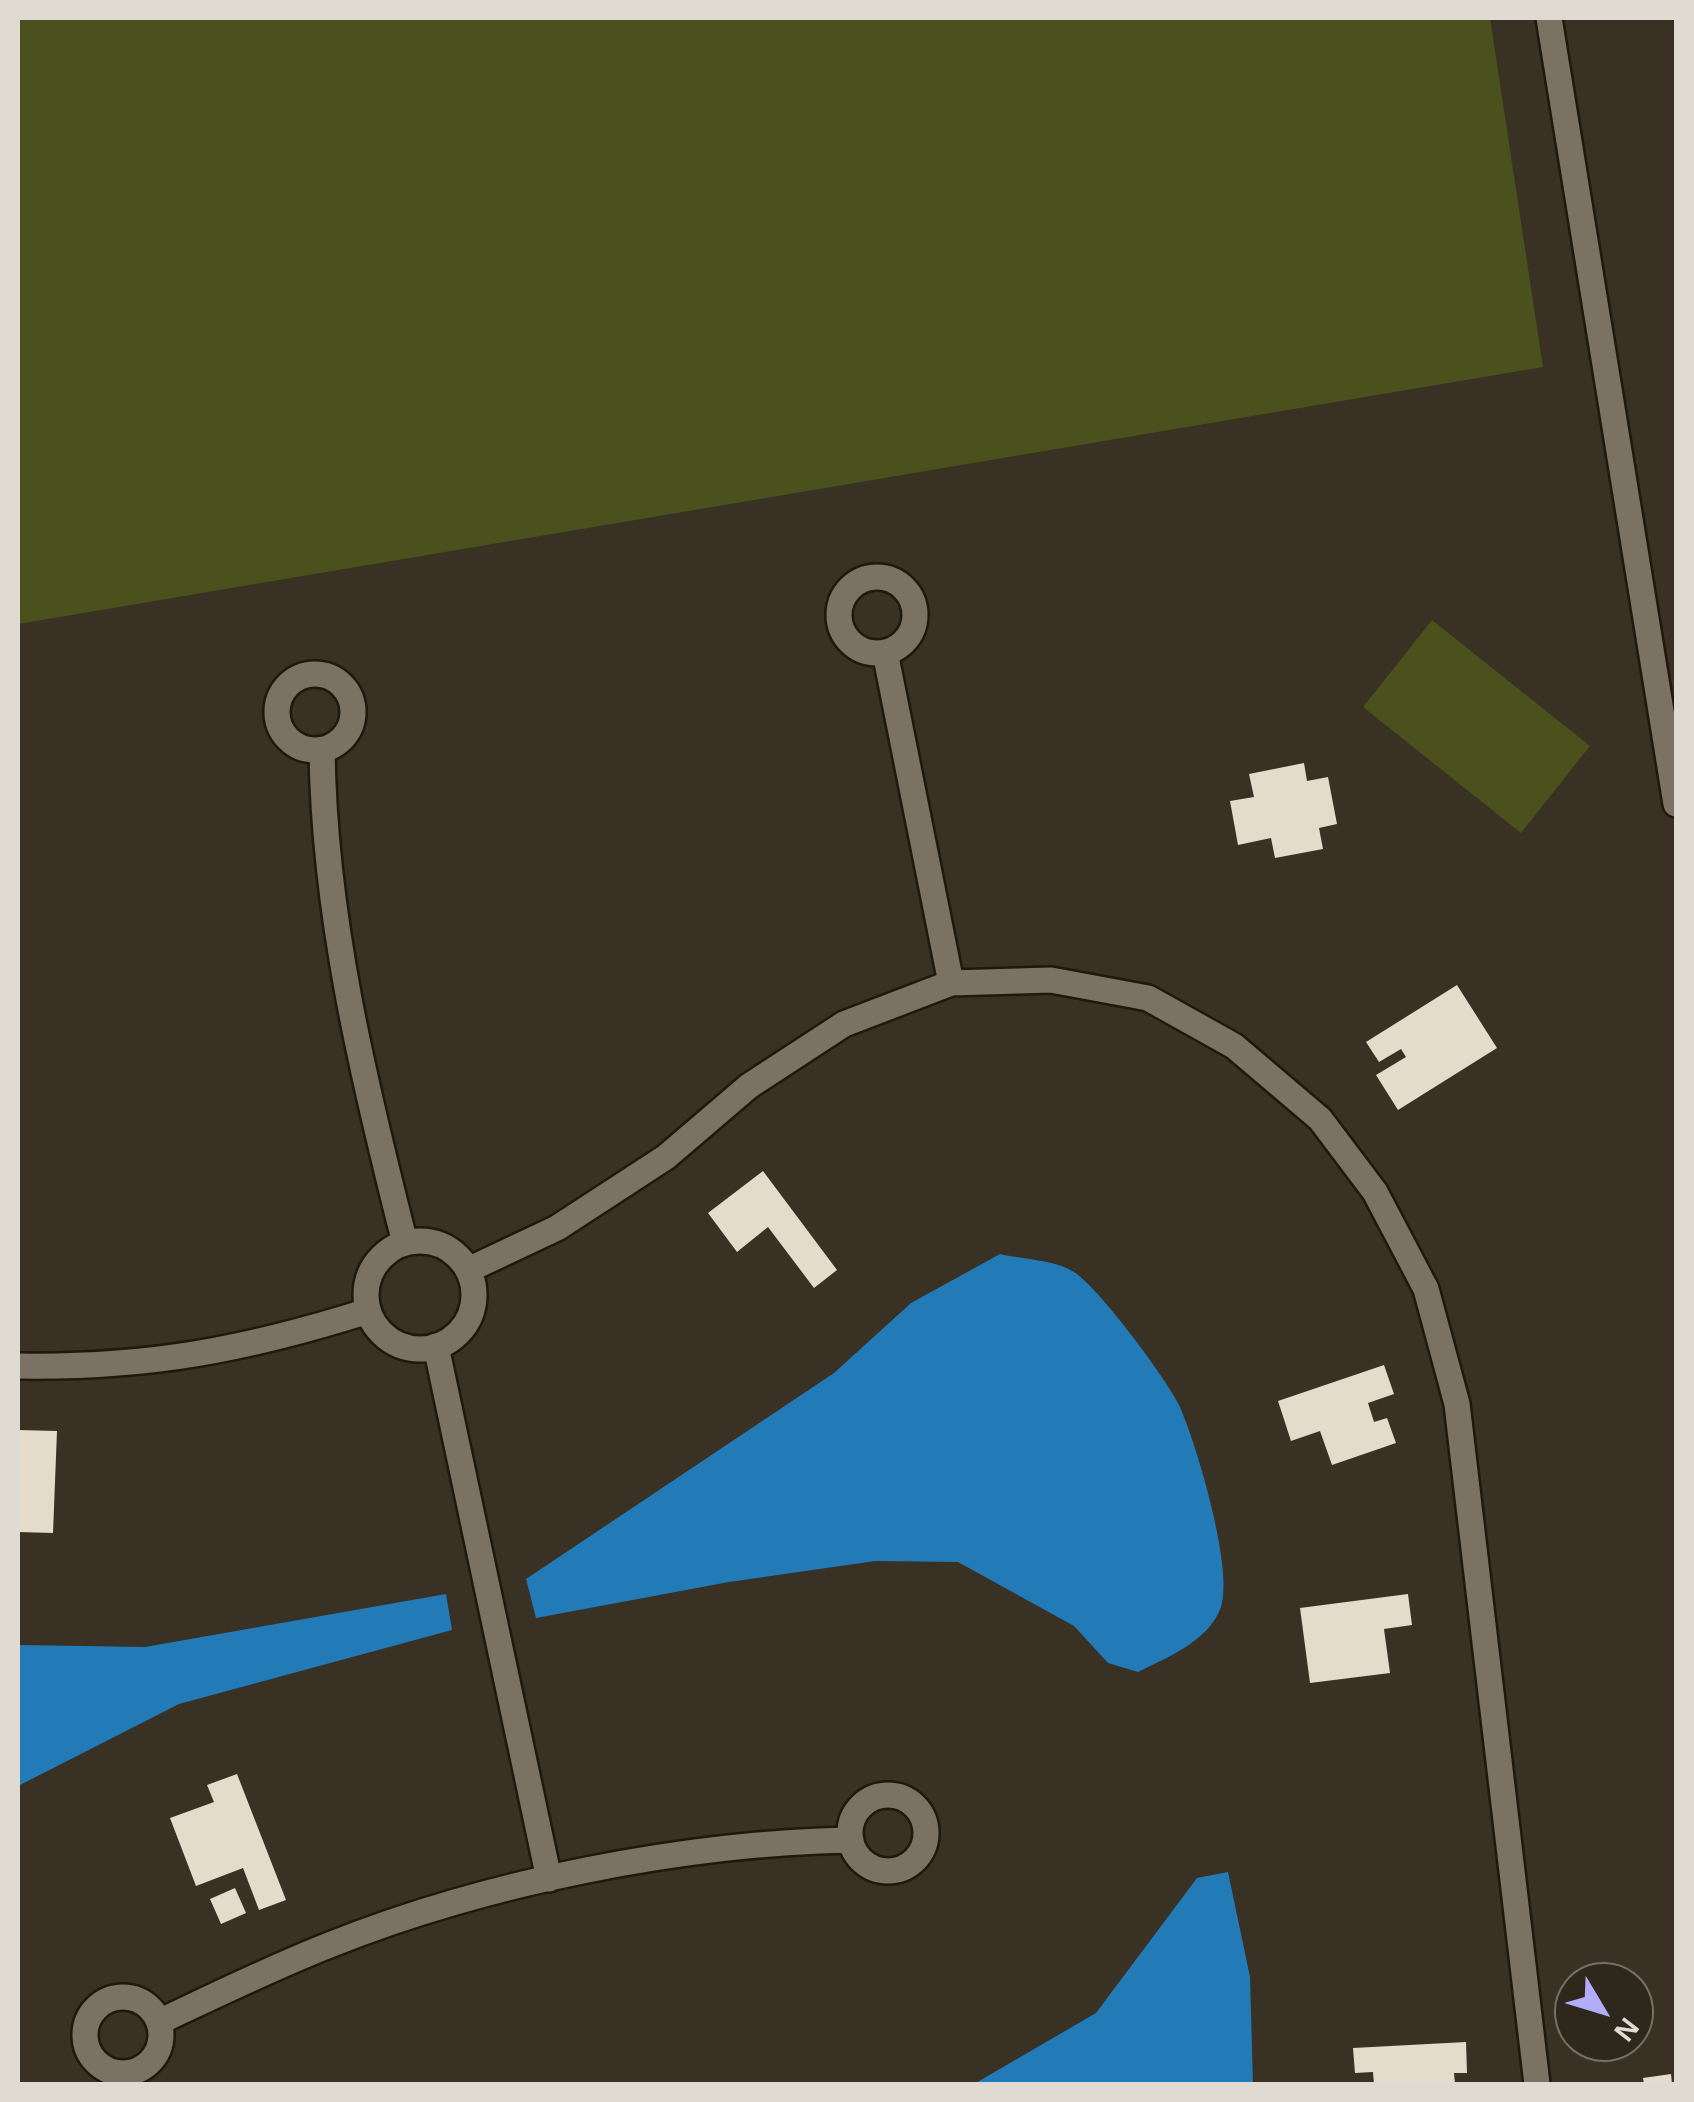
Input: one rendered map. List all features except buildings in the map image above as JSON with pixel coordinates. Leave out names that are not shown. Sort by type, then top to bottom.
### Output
[{"type":"street","points":[[1549,18],[1676,804]]},
{"type":"street","points":[[884,652],[951,984]]},
{"type":"street","points":[[322,750],[323,806],[359,1066],[405,1243]]},
{"type":"street","points":[[468,1270],[557,1228],[666,1157],[749,1086],[844,1024],[951,984],[1050,980],[1148,998],[1234,1046],[1320,1119],[1374,1192],[1426,1288],[1457,1404],[1537,2084]]},
{"type":"street","points":[[405,1243],[442,1246],[468,1270],[473,1307],[453,1338],[436,1346],[403,1346],[376,1326],[368,1311],[368,1277],[390,1250],[405,1243]]},
{"type":"street","points":[[18,1366],[156,1363],[277,1340],[368,1311]]},
{"type":"street","points":[[436,1346],[549,1879]]},
{"type":"street","points":[[159,2022],[335,1943],[549,1879],[763,1842],[850,1840]]},
{"type":"green space","points":[[18,18],[1490,18],[1543,367],[18,624]]},
{"type":"green space","points":[[1432,620],[1590,746],[1521,833],[1363,707]]},
{"type":"water","points":[[1000,1254],[1058,1265],[1085,1281],[1131,1334],[1179,1405],[1195,1447],[1218,1536],[1224,1589],[1215,1619],[1197,1639],[1138,1672],[1108,1663],[1074,1626],[958,1562],[875,1561],[729,1582],[536,1618],[526,1579],[834,1373],[911,1303]]},
{"type":"water","points":[[446,1594],[452,1630],[179,1704],[18,1786],[18,1645],[145,1647]]},
{"type":"water","points":[[1228,1872],[1250,1977],[1253,2084],[974,2084],[1096,2013],[1197,1878]]}]
